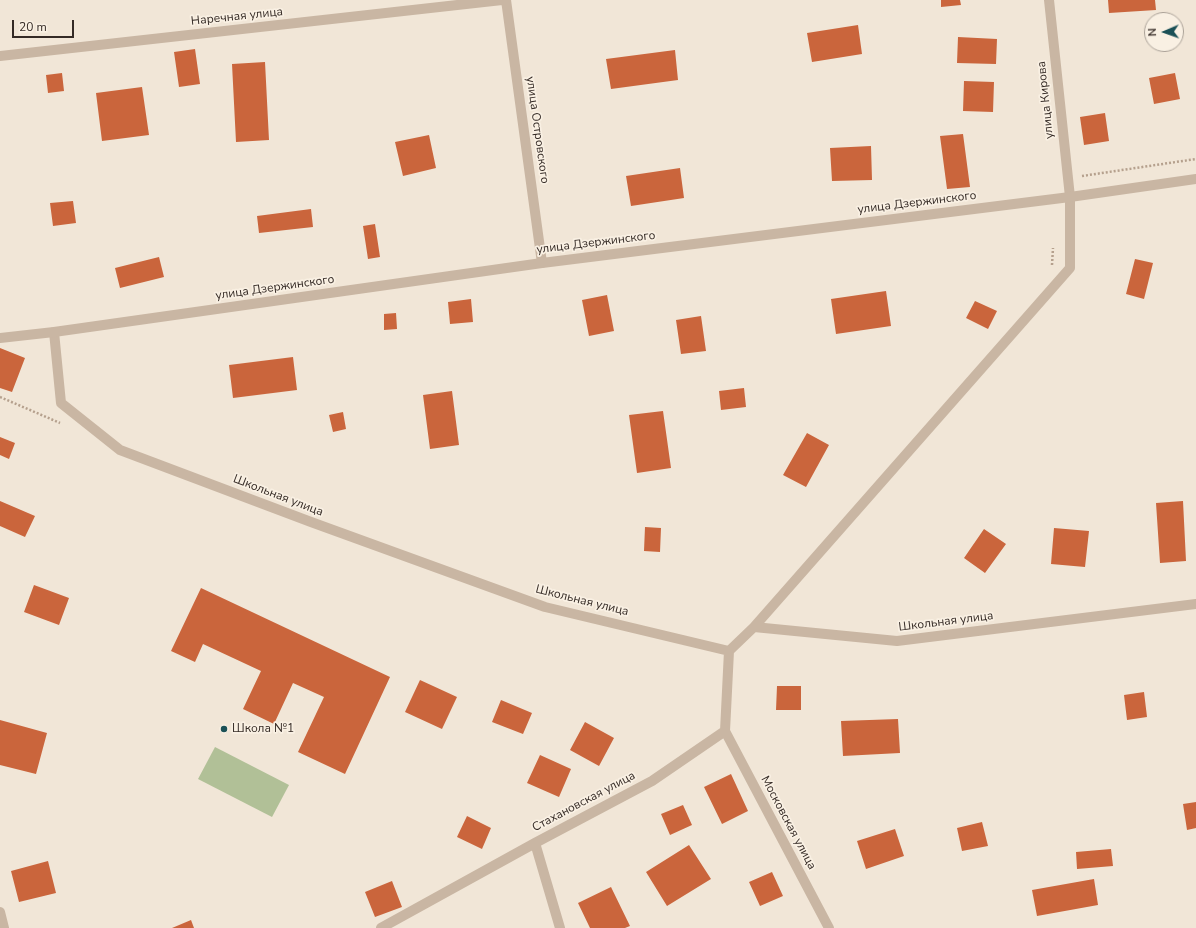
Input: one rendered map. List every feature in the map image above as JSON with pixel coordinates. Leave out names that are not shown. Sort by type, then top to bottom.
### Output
[{"type":"street","name":"Наречная улица","points":[[0,56],[502,0]]},
{"type":"street","name":"улица Островского","points":[[506,0],[542,263]]},
{"type":"street","name":"улица Кирова","points":[[754,627],[1070,268],[1070,197],[1049,0]]},
{"type":"street","name":"улица Дзержинского","points":[[0,338],[54,332],[542,263],[1070,197],[1196,179]]},
{"type":"street","name":"Школьная улица","points":[[54,332],[61,403],[120,450],[311,522],[545,607],[729,651]]},
{"type":"street","name":"Школьная улица","points":[[754,627],[897,641],[1196,604]]},
{"type":"street","points":[[724,730],[729,651],[754,627]]},
{"type":"street","name":"Стахановская улица","points":[[381,928],[535,843],[652,781],[724,730]]},
{"type":"street","name":"Московская улица","points":[[724,730],[829,928]]},
{"type":"street","points":[[535,843],[560,928]]},
{"type":"street","points":[[0,912],[4,928]]},
{"type":"path","points":[[1067,178],[1196,159]]},
{"type":"green space","points":[[215,747],[289,785],[272,817],[198,779]]},
{"type":"building","points":[[941,0],[960,0],[961,5],[941,7]]},
{"type":"building","points":[[1108,0],[1155,0],[1156,10],[1109,13]]},
{"type":"building","points":[[858,25],[862,54],[812,62],[807,33]]},
{"type":"building","points":[[958,37],[997,39],[996,64],[957,63]]},
{"type":"building","points":[[195,49],[200,84],[179,87],[174,52]]},
{"type":"building","points":[[675,50],[678,80],[611,89],[606,59]]},
{"type":"building","points":[[265,62],[269,140],[236,142],[232,64]]},
{"type":"building","points":[[62,73],[64,91],[48,93],[46,75]]},
{"type":"building","points":[[1175,73],[1180,99],[1154,104],[1149,78]]},
{"type":"building","points":[[964,81],[994,82],[993,112],[963,111]]},
{"type":"building","points":[[142,87],[149,135],[102,141],[96,93]]},
{"type":"building","points":[[1105,113],[1109,141],[1084,145],[1080,117]]},
{"type":"building","points":[[963,134],[970,187],[947,189],[940,136]]},
{"type":"building","points":[[429,135],[436,168],[403,176],[395,142]]},
{"type":"building","points":[[871,146],[872,180],[832,181],[830,148]]},
{"type":"building","points":[[680,168],[684,198],[631,206],[626,176]]},
{"type":"building","points":[[73,201],[76,223],[53,226],[50,203]]},
{"type":"building","points":[[311,209],[313,227],[259,233],[257,216]]},
{"type":"building","points":[[375,224],[380,257],[368,259],[363,226]]},
{"type":"building","points":[[159,257],[164,277],[120,288],[115,268]]},
{"type":"building","points":[[1135,259],[1153,263],[1144,299],[1126,294]]},
{"type":"building","points":[[886,291],[891,326],[836,334],[831,299]]},
{"type":"building","points":[[607,295],[614,331],[589,336],[582,300]]},
{"type":"building","points":[[471,299],[473,322],[450,324],[448,302]]},
{"type":"building","points":[[975,301],[997,311],[988,329],[966,318]]},
{"type":"building","points":[[396,313],[397,329],[384,330],[384,314]]},
{"type":"building","points":[[701,316],[706,351],[681,354],[676,320]]},
{"type":"building","points":[[0,348],[25,358],[12,392],[0,388]]},
{"type":"building","points":[[293,357],[297,390],[233,398],[229,365]]},
{"type":"building","points":[[744,388],[746,407],[721,410],[719,391]]},
{"type":"building","points":[[452,391],[459,445],[430,449],[423,395]]},
{"type":"building","points":[[663,411],[671,468],[637,473],[629,415]]},
{"type":"building","points":[[343,412],[346,429],[333,432],[329,415]]},
{"type":"building","points":[[807,433],[829,445],[806,487],[783,475]]},
{"type":"building","points":[[0,437],[15,443],[9,459],[0,455]]},
{"type":"building","points":[[0,501],[35,516],[25,537],[0,526]]},
{"type":"building","points":[[1183,501],[1186,561],[1160,563],[1156,503]]},
{"type":"building","points":[[645,527],[661,528],[660,552],[644,551]]},
{"type":"building","points":[[1054,528],[1089,531],[1085,567],[1051,564]]},
{"type":"building","points":[[984,529],[1006,544],[985,573],[964,558]]},
{"type":"building","points":[[34,585],[69,598],[59,625],[24,612]]},
{"type":"building","points":[[201,588],[390,677],[345,774],[298,752],[324,697],[293,683],[274,724],[243,709],[261,671],[203,644],[195,662],[171,651]]},
{"type":"building","points":[[420,680],[457,697],[442,729],[405,712]]},
{"type":"building","points":[[777,686],[801,686],[801,710],[776,710]]},
{"type":"building","points":[[1144,692],[1147,717],[1127,720],[1124,695]]},
{"type":"building","points":[[501,700],[532,713],[523,734],[492,722]]},
{"type":"building","points":[[898,719],[900,753],[843,756],[841,721]]},
{"type":"building","points":[[0,720],[47,733],[36,774],[0,765]]},
{"type":"building","points":[[585,722],[614,738],[599,766],[570,750]]},
{"type":"building","points":[[540,755],[571,769],[559,797],[527,783]]},
{"type":"building","points":[[731,774],[748,811],[722,824],[704,787]]},
{"type":"building","points":[[1196,802],[1196,828],[1187,830],[1183,804]]},
{"type":"building","points":[[683,805],[692,825],[670,835],[661,814]]},
{"type":"building","points":[[467,816],[491,828],[482,849],[457,837]]},
{"type":"building","points":[[982,822],[988,846],[962,851],[957,828]]},
{"type":"building","points":[[895,829],[904,856],[866,869],[857,841]]},
{"type":"building","points":[[689,845],[711,879],[667,906],[646,872]]},
{"type":"building","points":[[1111,849],[1113,866],[1077,869],[1076,852]]},
{"type":"building","points":[[48,861],[56,893],[19,902],[11,871]]},
{"type":"building","points":[[772,872],[783,896],[760,906],[749,882]]},
{"type":"building","points":[[1094,879],[1098,905],[1037,916],[1032,890]]},
{"type":"building","points":[[392,881],[402,907],[375,917],[365,892]]},
{"type":"building","points":[[611,887],[630,926],[625,928],[590,928],[578,903]]},
{"type":"building","points":[[191,920],[194,928],[172,928]]},
{"type":"place","name":"Школа №1","points":[[224,729]]}]
